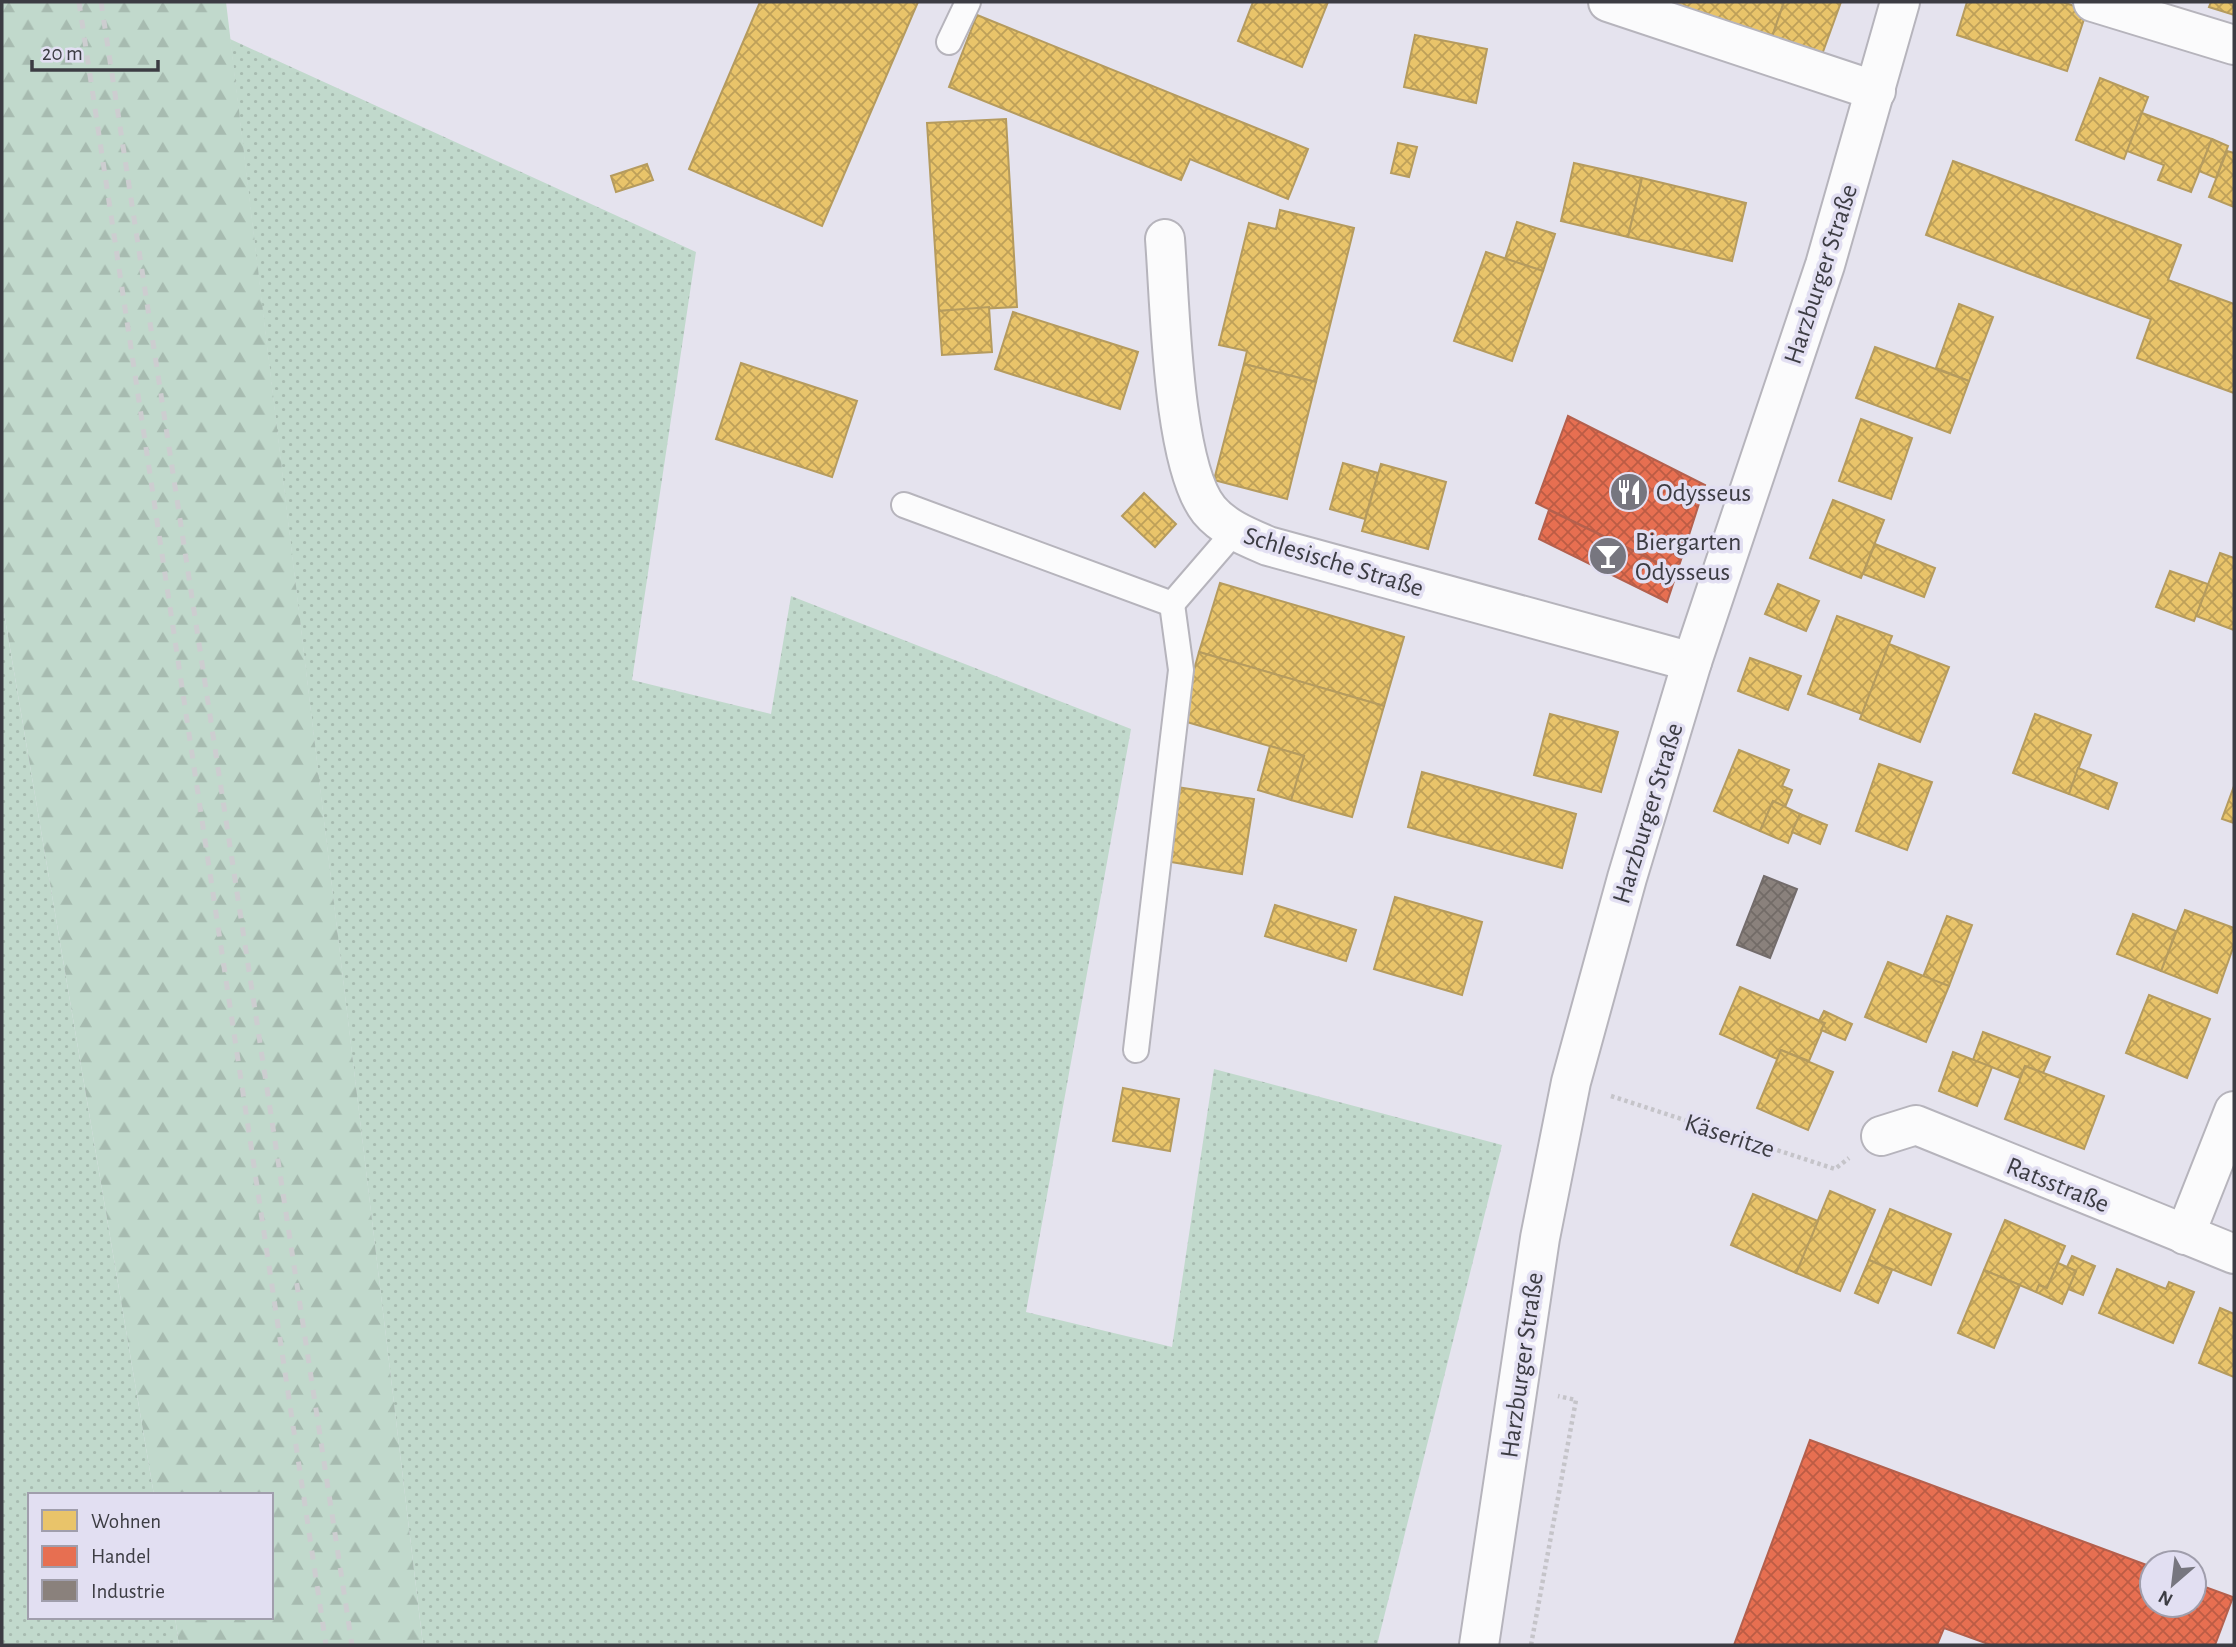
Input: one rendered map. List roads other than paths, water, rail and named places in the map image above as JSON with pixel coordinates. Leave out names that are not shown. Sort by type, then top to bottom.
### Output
[{"type":"street","points":[[1608,2],[1877,91]]},
{"type":"street","name":"Harzburger Straße","points":[[1479,1645],[1552,1169],[1571,1082],[1627,878],[1692,662],[1825,265],[1877,91],[1900,2]]},
{"type":"street","points":[[2093,2],[2234,45]]},
{"type":"street","name":"Schlesische Straße","points":[[1165,239],[1174,369],[1188,464],[1210,511],[1235,531],[1268,545],[1692,662]]},
{"type":"street","points":[[2185,1235],[2234,1111]]},
{"type":"street","name":"Ratsstraße","points":[[1881,1136],[1916,1125],[2234,1254]]},
{"type":"lane","points":[[949,42],[968,2]]},
{"type":"lane","points":[[904,505],[1172,604]]},
{"type":"lane","points":[[1136,1050],[1181,670],[1172,604],[1235,531]]},
{"type":"railway","points":[[79,2],[326,1645]]},
{"type":"railway","points":[[101,2],[352,1645]]},
{"type":"place","name":"Odysseus","points":[[1629,492]]},
{"type":"place","name":"Biergarten Odysseus","points":[[1608,556]]}]
